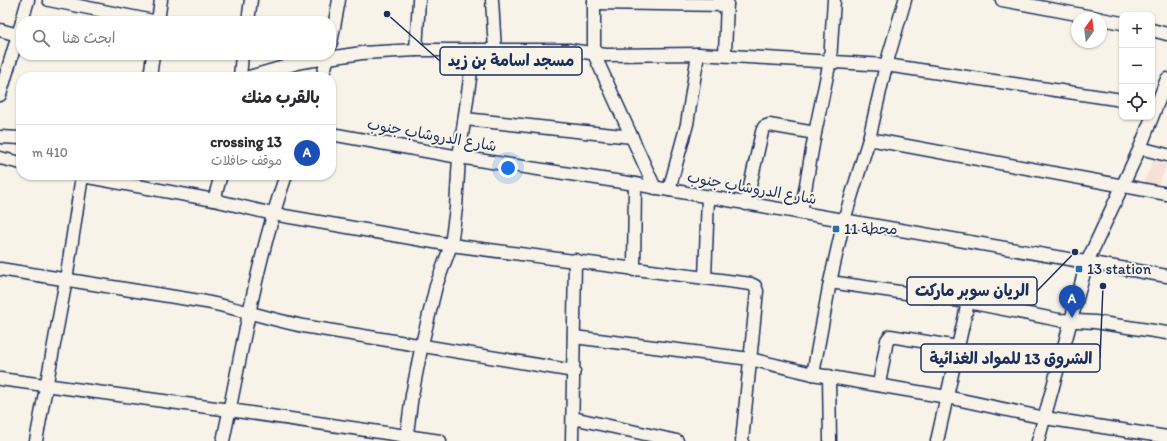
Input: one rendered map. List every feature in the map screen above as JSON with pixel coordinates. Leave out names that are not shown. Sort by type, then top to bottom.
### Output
[{"type":"street","points":[[23,16],[28,0]]},
{"type":"street","points":[[50,0],[128,16]]},
{"type":"street","points":[[159,16],[161,0]]},
{"type":"street","points":[[249,16],[251,0]]},
{"type":"street","points":[[336,16],[339,0]]},
{"type":"street","points":[[416,50],[419,0]]},
{"type":"street","points":[[492,0],[495,50]]},
{"type":"street","points":[[801,213],[815,133],[830,61],[834,0]]},
{"type":"street","points":[[813,374],[830,282],[844,220],[869,139],[886,65],[905,0]]},
{"type":"street","points":[[1002,0],[1071,13]]},
{"type":"street","points":[[655,188],[594,54],[594,2],[727,3],[725,55]]},
{"type":"street","points":[[1107,20],[1119,22]]},
{"type":"street","points":[[0,30],[16,30]]},
{"type":"street","points":[[1155,31],[1167,34]]},
{"type":"street","points":[[0,95],[16,43]]},
{"type":"street","points":[[336,55],[362,52],[416,50],[569,50],[586,51],[606,56],[698,54],[725,55],[886,65],[1119,100]]},
{"type":"street","points":[[406,438],[422,344],[436,286],[451,245],[456,208],[460,157],[474,50]]},
{"type":"street","points":[[669,190],[687,124],[698,54]]},
{"type":"street","points":[[151,72],[152,60]]},
{"type":"street","points":[[240,72],[242,60]]},
{"type":"street","points":[[263,72],[313,60]]},
{"type":"street","points":[[324,72],[328,60]]},
{"type":"street","points":[[1038,441],[1087,262],[1159,106],[1167,79]]},
{"type":"street","points":[[465,119],[632,138]]},
{"type":"street","points":[[746,204],[764,127],[769,125],[815,133]]},
{"type":"street","name":"شارع الدروشاب جنوب","points":[[336,135],[460,157],[635,184],[1167,276]]},
{"type":"street","points":[[0,136],[16,138]]},
{"type":"street","points":[[869,139],[976,160],[1123,184],[1167,194]]},
{"type":"street","points":[[1140,148],[1167,154]]},
{"type":"street","points":[[0,158],[16,162]]},
{"type":"street","points":[[36,441],[66,280],[79,180]]},
{"type":"street","points":[[102,180],[214,200],[272,214],[451,245],[751,284],[755,286],[756,291],[742,441]]},
{"type":"street","points":[[214,200],[220,180]]},
{"type":"street","points":[[224,441],[249,313],[272,214],[284,180]]},
{"type":"street","points":[[634,270],[635,184]]},
{"type":"street","points":[[705,278],[708,197]]},
{"type":"street","points":[[572,441],[575,260]]},
{"type":"street","points":[[0,269],[206,302],[303,326],[422,344],[574,371]]},
{"type":"street","points":[[830,282],[968,302],[1072,321],[1095,322],[1167,333]]},
{"type":"street","points":[[937,441],[968,302]]},
{"type":"street","points":[[879,384],[887,340],[890,336],[958,347]]},
{"type":"street","points":[[574,337],[750,359],[813,374],[879,384],[1044,418],[1151,438],[1167,437]]},
{"type":"street","points":[[830,376],[830,441]]},
{"type":"street","points":[[0,379],[230,410],[406,438],[440,441]]},
{"type":"street","points":[[573,418],[676,441]]},
{"type":"shaded area","points":[[1156,155],[1167,157],[1167,166],[1157,187],[1143,183]]},
{"type":"place","name":"مسجد اسامة بن زيد","points":[[387,14]]},
{"type":"place","name":"محطة 11","points":[[836,229]]},
{"type":"place","name":"الريان سوبر ماركت","points":[[1075,252]]},
{"type":"place","name":"13 station","points":[[1079,269]]},
{"type":"place","name":"الشروق 13 للمواد الغذائية","points":[[1103,286]]},
{"type":"place","name":"13 crossing","points":[[1072,318]]}]
